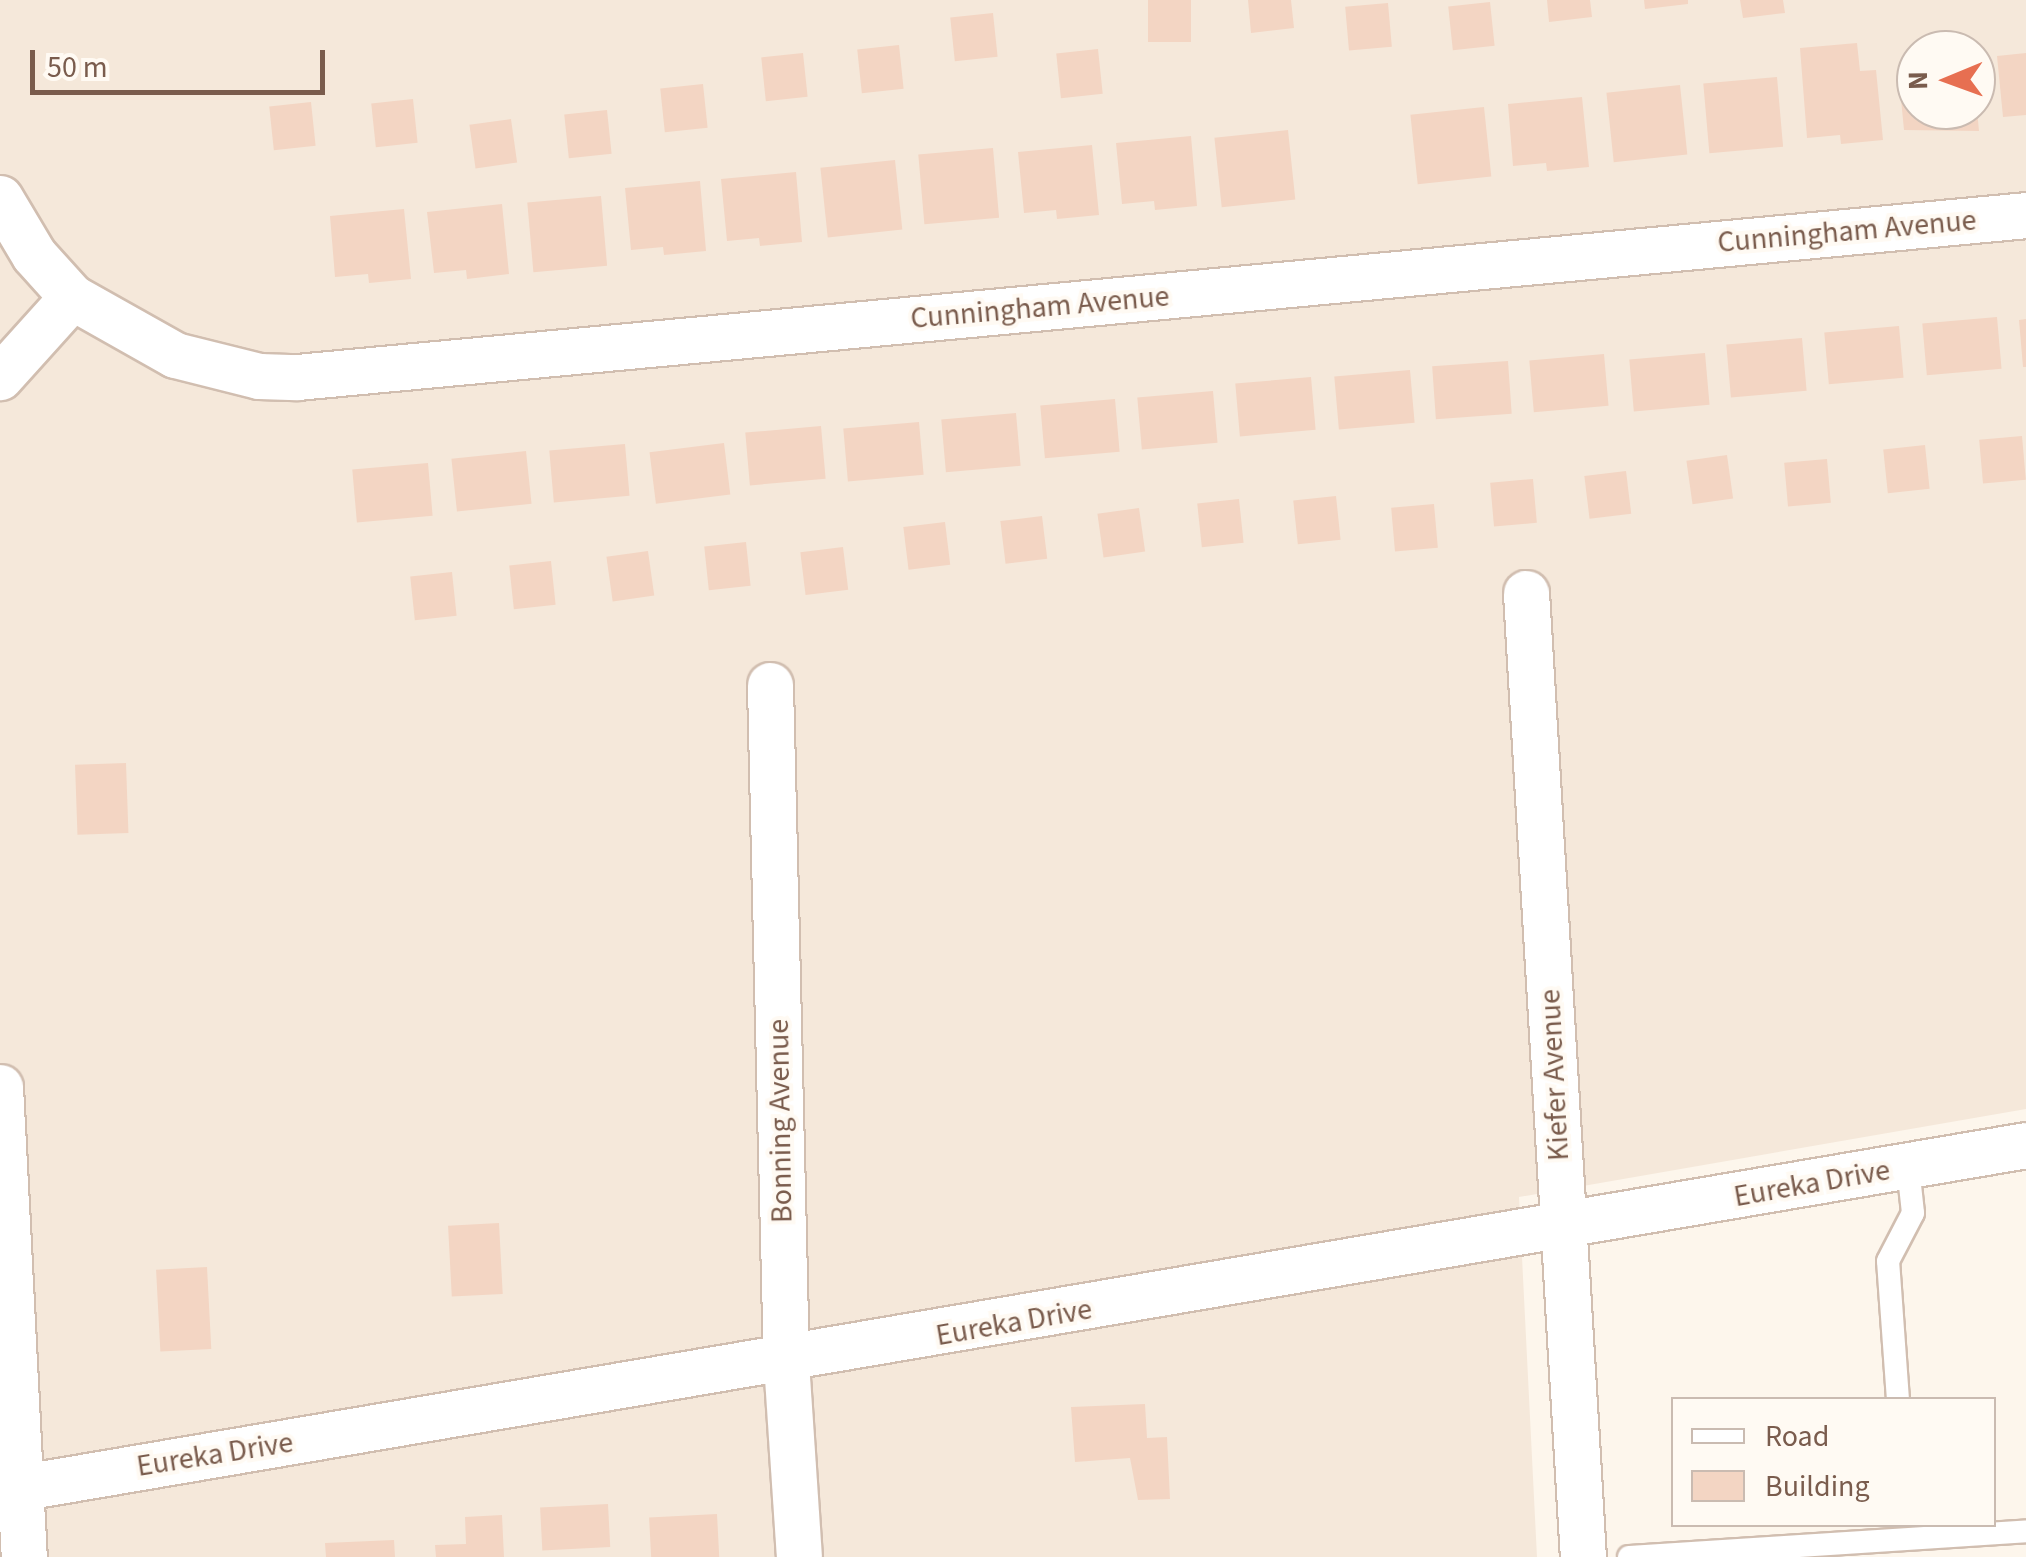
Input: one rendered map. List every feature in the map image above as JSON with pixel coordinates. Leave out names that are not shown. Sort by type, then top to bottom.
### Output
[{"type":"street","name":"Cunningham Avenue","points":[[0,198],[34,255],[72,296],[174,355],[259,376],[297,377],[2026,216]]},
{"type":"street","points":[[0,377],[72,296]]},
{"type":"street","name":"Kiefer Avenue","points":[[1526,593],[1582,1557]]},
{"type":"street","name":"Bonning Avenue","points":[[770,685],[786,1362],[799,1557]]},
{"type":"street","points":[[0,1087],[10,1489],[24,1557]]},
{"type":"street","name":"Eureka Drive","points":[[10,1489],[786,1362],[2026,1146]]},
{"type":"lane","points":[[1898,1397],[1888,1261],[1913,1214],[1908,1166]]},
{"type":"lane","points":[[1628,1557],[1907,1532],[2026,1531]]},
{"type":"shaded area","points":[[0,0],[2026,0],[2026,1109],[1519,1197],[1537,1557],[0,1557]]},
{"type":"building","points":[[1148,0],[1191,0],[1191,42],[1148,42]]},
{"type":"building","points":[[1248,0],[1291,0],[1294,28],[1251,33]]},
{"type":"building","points":[[1547,0],[1590,0],[1592,17],[1549,22]]},
{"type":"building","points":[[1644,0],[1688,0],[1688,4],[1645,9]]},
{"type":"building","points":[[1740,0],[1783,0],[1785,13],[1743,18]]},
{"type":"building","points":[[1490,2],[1495,46],[1453,50],[1448,6]]},
{"type":"building","points":[[1388,3],[1392,47],[1349,51],[1345,7]]},
{"type":"building","points":[[993,13],[998,57],[955,61],[950,17]]},
{"type":"building","points":[[1857,43],[1860,71],[1876,70],[1883,140],[1841,144],[1840,135],[1807,138],[1800,48]]},
{"type":"building","points":[[899,45],[904,89],[862,93],[857,49]]},
{"type":"building","points":[[1098,49],[1103,94],[1061,98],[1056,53]]},
{"type":"building","points":[[803,53],[808,97],[766,101],[761,57]]},
{"type":"building","points":[[2026,53],[2026,115],[2003,117],[1997,56]]},
{"type":"building","points":[[1777,77],[1783,147],[1709,153],[1703,83]]},
{"type":"building","points":[[703,84],[708,128],[665,132],[660,88]]},
{"type":"building","points":[[1680,85],[1687,155],[1614,162],[1606,93]]},
{"type":"building","points":[[1582,97],[1589,167],[1547,171],[1546,163],[1513,166],[1508,104]]},
{"type":"building","points":[[413,99],[418,143],[376,147],[371,103]]},
{"type":"building","points":[[311,102],[316,146],[274,150],[269,106]]},
{"type":"building","points":[[1484,107],[1491,177],[1418,184],[1410,115]]},
{"type":"building","points":[[607,110],[612,154],[569,158],[564,114]]},
{"type":"building","points":[[511,119],[517,163],[476,168],[469,125]]},
{"type":"building","points":[[1288,130],[1295,200],[1222,207],[1214,138]]},
{"type":"building","points":[[1191,136],[1197,206],[1155,210],[1154,201],[1122,204],[1116,143]]},
{"type":"building","points":[[1092,145],[1099,215],[1057,219],[1056,210],[1024,213],[1018,152]]},
{"type":"building","points":[[993,148],[999,218],[924,224],[918,155]]},
{"type":"building","points":[[895,160],[902,230],[828,237],[820,168]]},
{"type":"building","points":[[796,172],[802,242],[760,246],[759,238],[727,241],[721,179]]},
{"type":"building","points":[[700,181],[706,251],[664,255],[663,247],[631,250],[625,188]]},
{"type":"building","points":[[601,196],[607,266],[533,272],[527,202]]},
{"type":"building","points":[[502,204],[509,274],[467,279],[466,270],[434,273],[427,212]]},
{"type":"building","points":[[404,209],[411,279],[369,283],[368,274],[335,277],[330,216]]},
{"type":"building","points":[[1997,317],[2002,369],[1927,375],[1922,324]]},
{"type":"building","points":[[2026,319],[2026,367],[2023,367],[2019,320]]},
{"type":"building","points":[[1899,326],[1904,378],[1829,384],[1824,333]]},
{"type":"building","points":[[1802,338],[1807,391],[1731,397],[1726,345]]},
{"type":"building","points":[[1705,353],[1710,405],[1634,411],[1629,360]]},
{"type":"building","points":[[1604,354],[1609,406],[1534,412],[1529,361]]},
{"type":"building","points":[[1508,361],[1512,414],[1436,419],[1432,366]]},
{"type":"building","points":[[1410,370],[1415,423],[1339,429],[1334,377]]},
{"type":"building","points":[[1311,377],[1316,430],[1240,436],[1235,384]]},
{"type":"building","points":[[1213,391],[1218,443],[1142,449],[1137,398]]},
{"type":"building","points":[[1115,399],[1120,452],[1045,458],[1040,406]]},
{"type":"building","points":[[1016,413],[1021,466],[946,472],[941,420]]},
{"type":"building","points":[[919,422],[924,475],[848,481],[843,429]]},
{"type":"building","points":[[821,426],[826,479],[750,485],[745,433]]},
{"type":"building","points":[[2022,436],[2026,480],[1983,484],[1979,440]]},
{"type":"building","points":[[724,443],[730,495],[656,504],[650,452]]},
{"type":"building","points":[[625,444],[630,496],[554,502],[549,451]]},
{"type":"building","points":[[1925,445],[1930,489],[1888,493],[1883,449]]},
{"type":"building","points":[[526,451],[532,504],[457,512],[451,459]]},
{"type":"building","points":[[1727,455],[1733,499],[1693,504],[1686,461]]},
{"type":"building","points":[[1827,459],[1831,503],[1788,507],[1784,463]]},
{"type":"building","points":[[428,463],[433,516],[357,522],[352,470]]},
{"type":"building","points":[[1626,471],[1631,514],[1590,519],[1584,476]]},
{"type":"building","points":[[1533,479],[1537,523],[1494,527],[1490,483]]},
{"type":"building","points":[[1336,496],[1341,540],[1298,544],[1293,500]]},
{"type":"building","points":[[1239,499],[1244,543],[1202,547],[1197,503]]},
{"type":"building","points":[[1434,504],[1438,548],[1395,552],[1391,508]]},
{"type":"building","points":[[1139,508],[1145,552],[1104,557],[1097,514]]},
{"type":"building","points":[[1042,516],[1047,559],[1006,564],[1000,521]]},
{"type":"building","points":[[945,522],[950,565],[909,570],[903,527]]},
{"type":"building","points":[[746,542],[751,586],[709,590],[704,546]]},
{"type":"building","points":[[843,547],[848,590],[806,595],[800,552]]},
{"type":"building","points":[[648,551],[654,596],[613,601],[606,557]]},
{"type":"building","points":[[551,561],[556,605],[514,609],[509,565]]},
{"type":"building","points":[[452,572],[457,616],[415,620],[410,576]]},
{"type":"building","points":[[126,763],[128,833],[77,835],[75,765]]},
{"type":"building","points":[[499,1223],[503,1294],[452,1297],[448,1226]]},
{"type":"building","points":[[207,1267],[211,1349],[160,1352],[156,1270]]},
{"type":"building","points":[[1145,1404],[1147,1438],[1167,1437],[1170,1499],[1138,1500],[1130,1458],[1075,1462],[1071,1407]]},
{"type":"building","points":[[608,1504],[610,1547],[542,1550],[540,1508]]},
{"type":"building","points":[[717,1514],[719,1557],[651,1557],[649,1518]]},
{"type":"building","points":[[502,1515],[504,1557],[436,1557],[435,1545],[466,1544],[465,1517]]},
{"type":"building","points":[[394,1540],[395,1557],[326,1557],[325,1543]]}]
